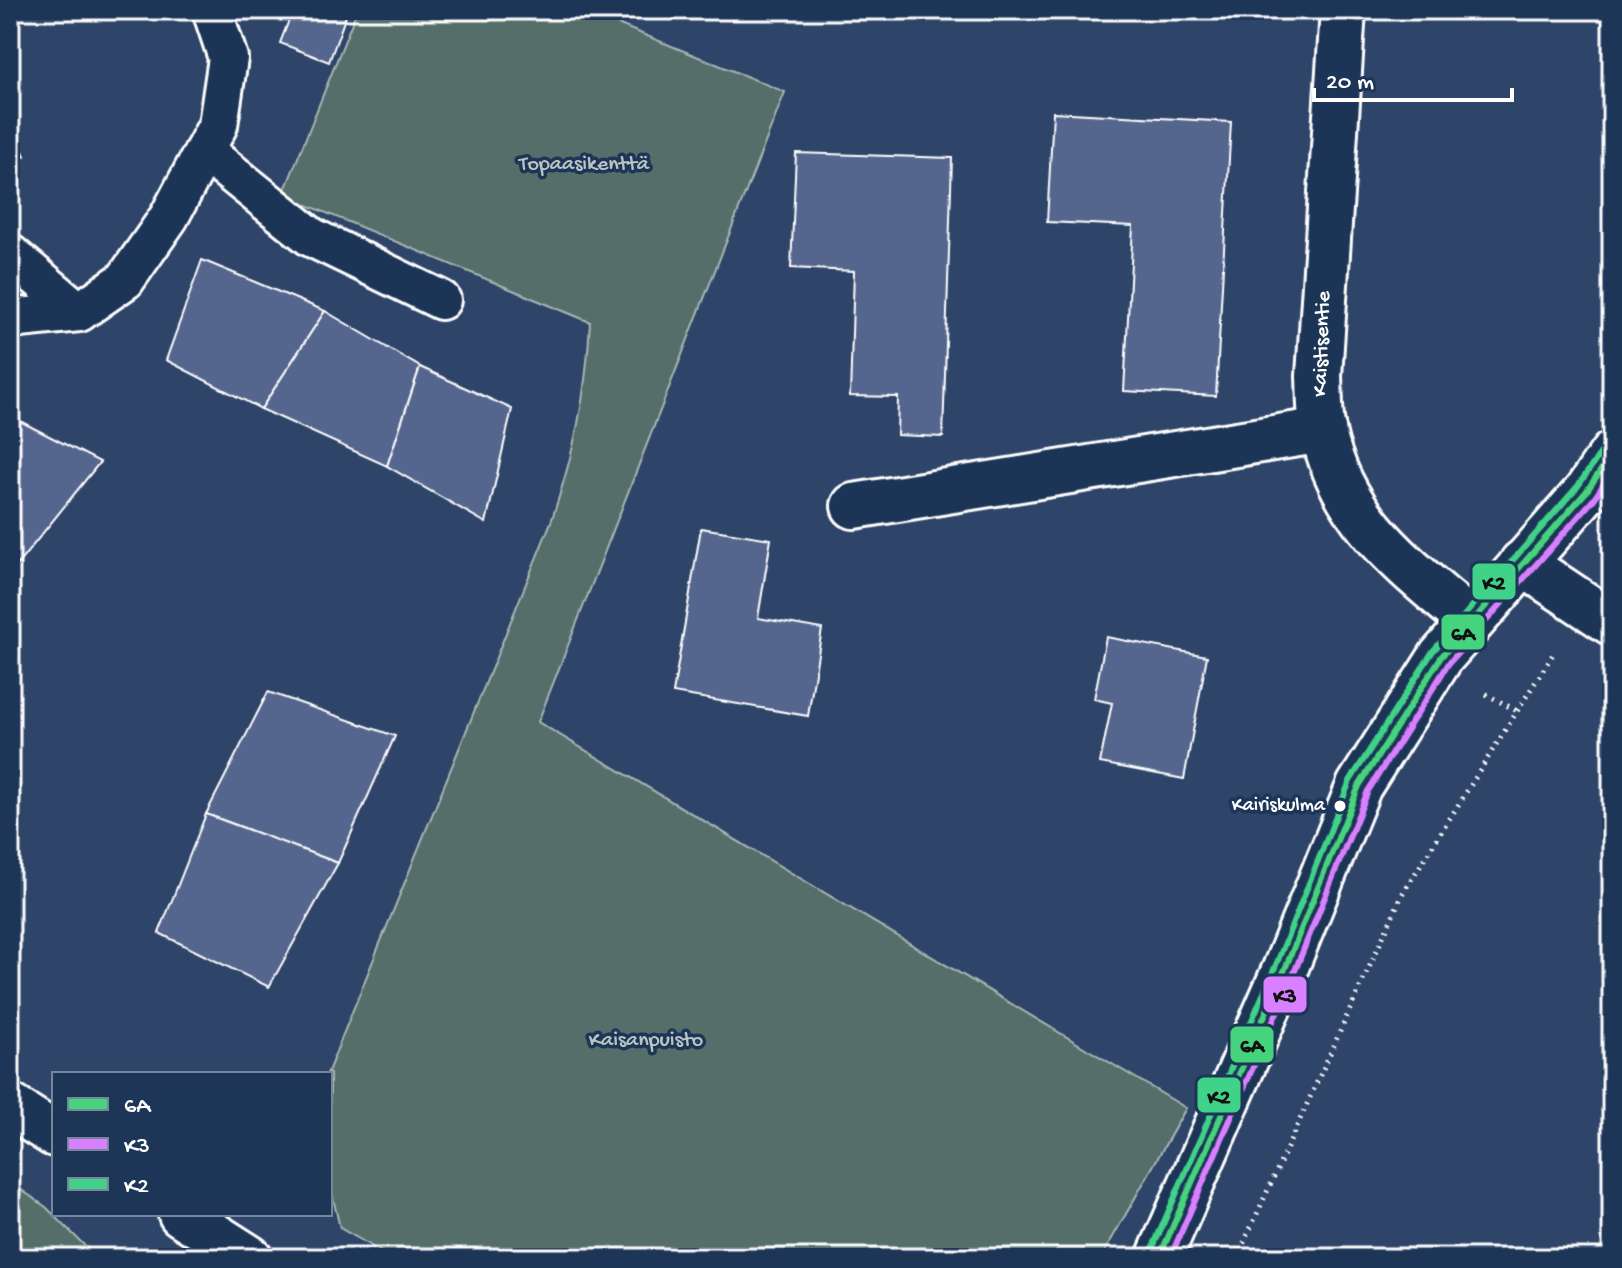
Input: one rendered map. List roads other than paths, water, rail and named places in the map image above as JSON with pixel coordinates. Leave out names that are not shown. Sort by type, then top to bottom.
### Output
[{"type":"street","name":"Kaistisentie","points":[[1343,10],[1319,376],[1323,430],[1340,484],[1368,530],[1471,622]]},
{"type":"street","points":[[854,506],[1323,430]]},
{"type":"street","points":[[1159,1258],[1285,969],[1359,786],[1441,657],[1586,492],[1612,454]]},
{"type":"street","points":[[1522,563],[1599,615]]},
{"type":"street","points":[[10,1107],[52,1133]]},
{"type":"street","points":[[184,1216],[250,1258]]},
{"type":"lane","points":[[10,319],[79,312],[125,280],[169,217],[218,125],[228,58],[212,10]]},
{"type":"lane","points":[[204,151],[311,237],[441,300]]},
{"type":"lane","points":[[10,254],[79,312]]},
{"type":"place","name":"Kairiskulma","points":[[1340,806]]},
{"type":"park label","name":"Topaasikenttä","points":[[584,165]]},
{"type":"park label","name":"Kaisanpuisto","points":[[646,1041]]}]
